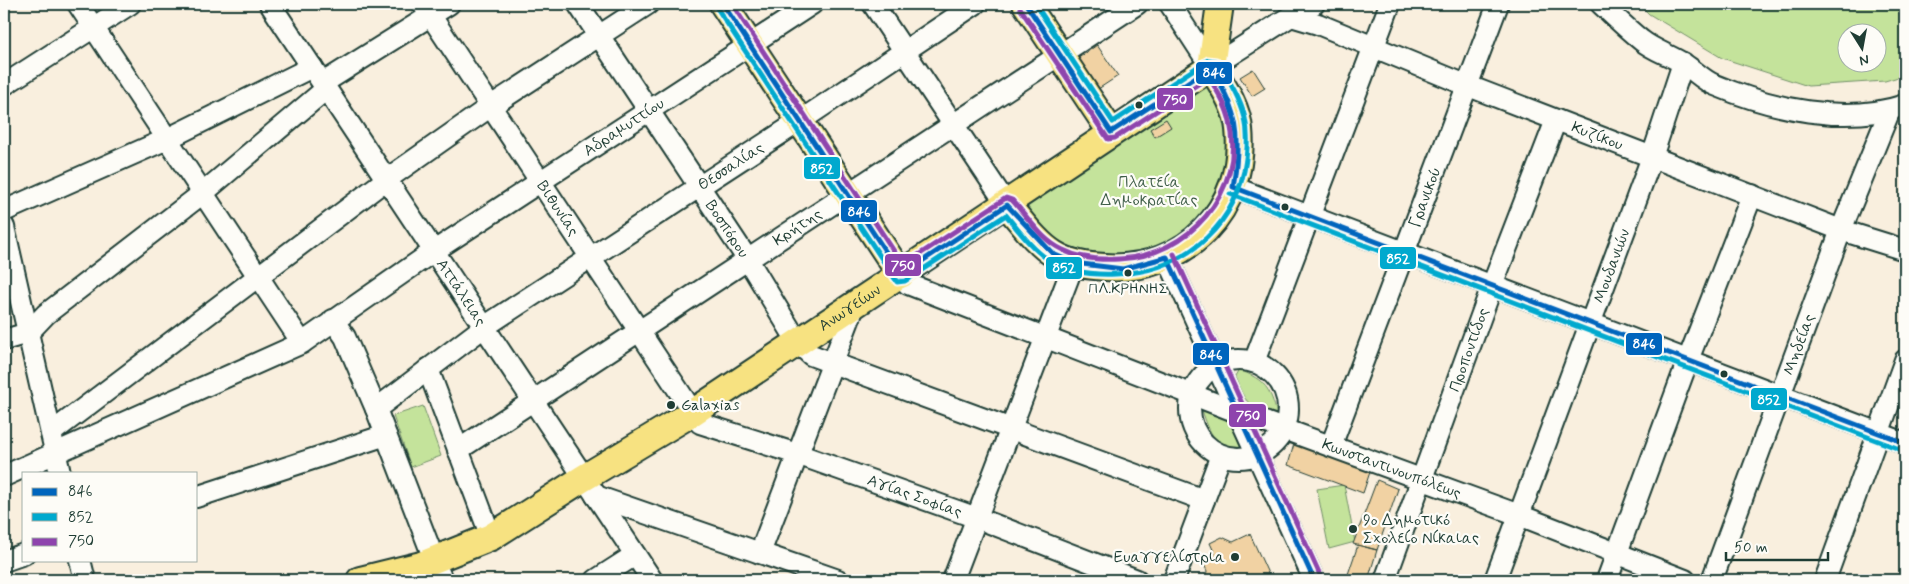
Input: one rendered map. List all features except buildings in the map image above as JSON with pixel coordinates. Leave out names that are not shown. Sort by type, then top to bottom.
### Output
[{"type":"main road","points":[[723,4],[904,279]]},
{"type":"main road","points":[[1026,4],[1111,132]]},
{"type":"main road","points":[[1007,205],[1053,254],[1074,263],[1123,269],[1167,257],[1190,244],[1206,231],[1221,212],[1234,187],[1240,155],[1239,128],[1230,100],[1211,67],[1220,4]]},
{"type":"main road","name":"Ανωγείων","points":[[360,580],[431,571],[491,536],[590,487],[692,413],[805,349],[854,307],[904,279],[1111,132],[1211,67]]},
{"type":"street","points":[[78,4],[302,343]]},
{"type":"street","points":[[4,84],[130,4]]},
{"type":"street","name":"Αττάλειας","points":[[270,4],[652,580]]},
{"type":"street","points":[[4,211],[167,139],[320,79],[427,10],[449,4]]},
{"type":"street","name":"Βοσπόρου","points":[[578,4],[700,186],[805,349]]},
{"type":"street","points":[[4,476],[53,443],[259,277],[387,179],[491,106],[648,4]]},
{"type":"street","name":"Αδραμυττίου","points":[[53,443],[302,343],[434,251],[812,4]]},
{"type":"street","points":[[872,4],[1007,205]]},
{"type":"street","name":"Θεσσαλίας","points":[[376,409],[484,327],[800,121],[975,4]]},
{"type":"street","name":"Κρήτης","points":[[458,450],[1137,4]]},
{"type":"street","points":[[1170,4],[1211,67]]},
{"type":"street","name":"Ανωγείων","points":[[1211,67],[1290,16],[1314,4]]},
{"type":"street","points":[[1318,24],[1321,4]]},
{"type":"street","points":[[1254,362],[1390,4]]},
{"type":"street","name":"Γρανικού","points":[[1330,446],[1498,4]]},
{"type":"street","points":[[1601,4],[1642,40],[1683,63],[1713,85],[1767,102],[1803,110],[1847,115],[1898,108]]},
{"type":"street","name":"Βιθυνίας","points":[[427,10],[692,413]]},
{"type":"street","name":"Κυζίκου","points":[[1290,16],[1318,24],[1466,85],[1841,230],[1905,250]]},
{"type":"street","name":"Μουδανιών","points":[[1494,580],[1652,157],[1683,63]]},
{"type":"street","points":[[4,340],[28,333],[46,314],[203,193],[320,79]]},
{"type":"street","name":"Μηδείας","points":[[1712,580],[1841,230],[1898,108]]},
{"type":"street","name":"Προποντίδος","points":[[1385,580],[1423,480],[1492,286],[1556,120]]},
{"type":"street","points":[[1234,187],[1905,443]]},
{"type":"street","points":[[1607,580],[1688,360],[1752,195]]},
{"type":"street","points":[[4,227],[60,472]]},
{"type":"street","points":[[1167,257],[1314,580]]},
{"type":"street","points":[[953,580],[1074,263]]},
{"type":"street","name":"Κωνσταντινουπόλεως","points":[[904,279],[1237,412],[1519,515],[1685,580]]},
{"type":"street","points":[[760,553],[854,307]]},
{"type":"street","points":[[333,320],[345,338],[376,409],[431,571]]},
{"type":"street","points":[[805,349],[831,364],[1011,427],[1204,500]]},
{"type":"street","points":[[1234,360],[1254,362],[1275,375],[1285,389],[1289,413],[1286,429],[1275,443],[1257,456],[1239,459],[1221,455],[1203,443],[1192,425],[1190,407],[1192,394],[1202,376],[1216,365],[1234,360]]},
{"type":"street","points":[[1825,580],[1880,434],[1905,360]]},
{"type":"street","points":[[428,370],[491,536]]},
{"type":"street","name":"Αγίας Σοφίας","points":[[692,413],[700,423],[797,454],[976,518],[1137,580]]},
{"type":"street","points":[[198,496],[386,435]]},
{"type":"street","points":[[1174,580],[1221,455]]},
{"type":"street","points":[[590,487],[760,553],[838,580]]},
{"type":"street","points":[[4,561],[22,555]]},
{"type":"street","points":[[596,580],[635,555]]},
{"type":"street","points":[[80,562],[85,580]]},
{"type":"green space","points":[[1639,4],[1905,4],[1905,75],[1885,81],[1808,86],[1722,58],[1649,14]]},
{"type":"green space","name":"Πλατεία Δημοκρατίας","points":[[1209,83],[1228,115],[1232,162],[1215,206],[1179,242],[1136,256],[1085,254],[1044,234],[1025,203]]},
{"type":"green space","points":[[1239,370],[1266,386],[1277,414],[1260,409],[1245,399],[1235,377]]},
{"type":"green space","points":[[423,406],[441,456],[411,467],[393,416]]},
{"type":"green space","points":[[1202,410],[1219,416],[1229,423],[1242,450],[1225,445],[1215,438]]},
{"type":"green space","points":[[1344,485],[1355,542],[1329,549],[1317,489]]},
{"type":"transit line","name":"846","points":[[723,4],[901,275],[1007,205],[1053,254],[1074,263],[1123,269],[1167,257],[1314,580]]},
{"type":"transit line","name":"750","points":[[732,4],[903,265],[1006,198],[1012,200],[1035,228],[1055,246],[1083,257],[1119,259],[1144,255],[1167,247],[1188,233],[1206,216],[1220,196],[1229,173],[1233,148],[1227,110],[1209,77],[1115,138],[1108,139],[1020,8]]},
{"type":"transit line","name":"846","points":[[1026,4],[1111,132],[1211,67],[1227,98],[1236,124],[1237,152],[1233,187],[1905,443]]},
{"type":"transit line","name":"852","points":[[717,8],[897,282],[905,281],[1006,215],[1026,240],[1043,256],[1058,265],[1074,271],[1108,274],[1139,272],[1161,266],[1180,257],[1198,245],[1214,230],[1227,213],[1237,193],[1244,171],[1247,145],[1245,118],[1229,81],[1216,61],[1208,60],[1113,122],[1035,4]]},
{"type":"transit line","name":"852","points":[[1230,194],[1902,450]]},
{"type":"transit line","name":"750","points":[[1174,254],[1321,577]]},
{"type":"place","name":"ΠΛ.ΚΡΗΝΗΣ","points":[[1128,273]]},
{"type":"place","name":"Galaxias","points":[[671,405]]},
{"type":"place","name":"9o Δημοτικό Σχολείο Νίκαιας","points":[[1353,529]]},
{"type":"place","name":"Ευαγγελίστρια","points":[[1235,557]]}]
